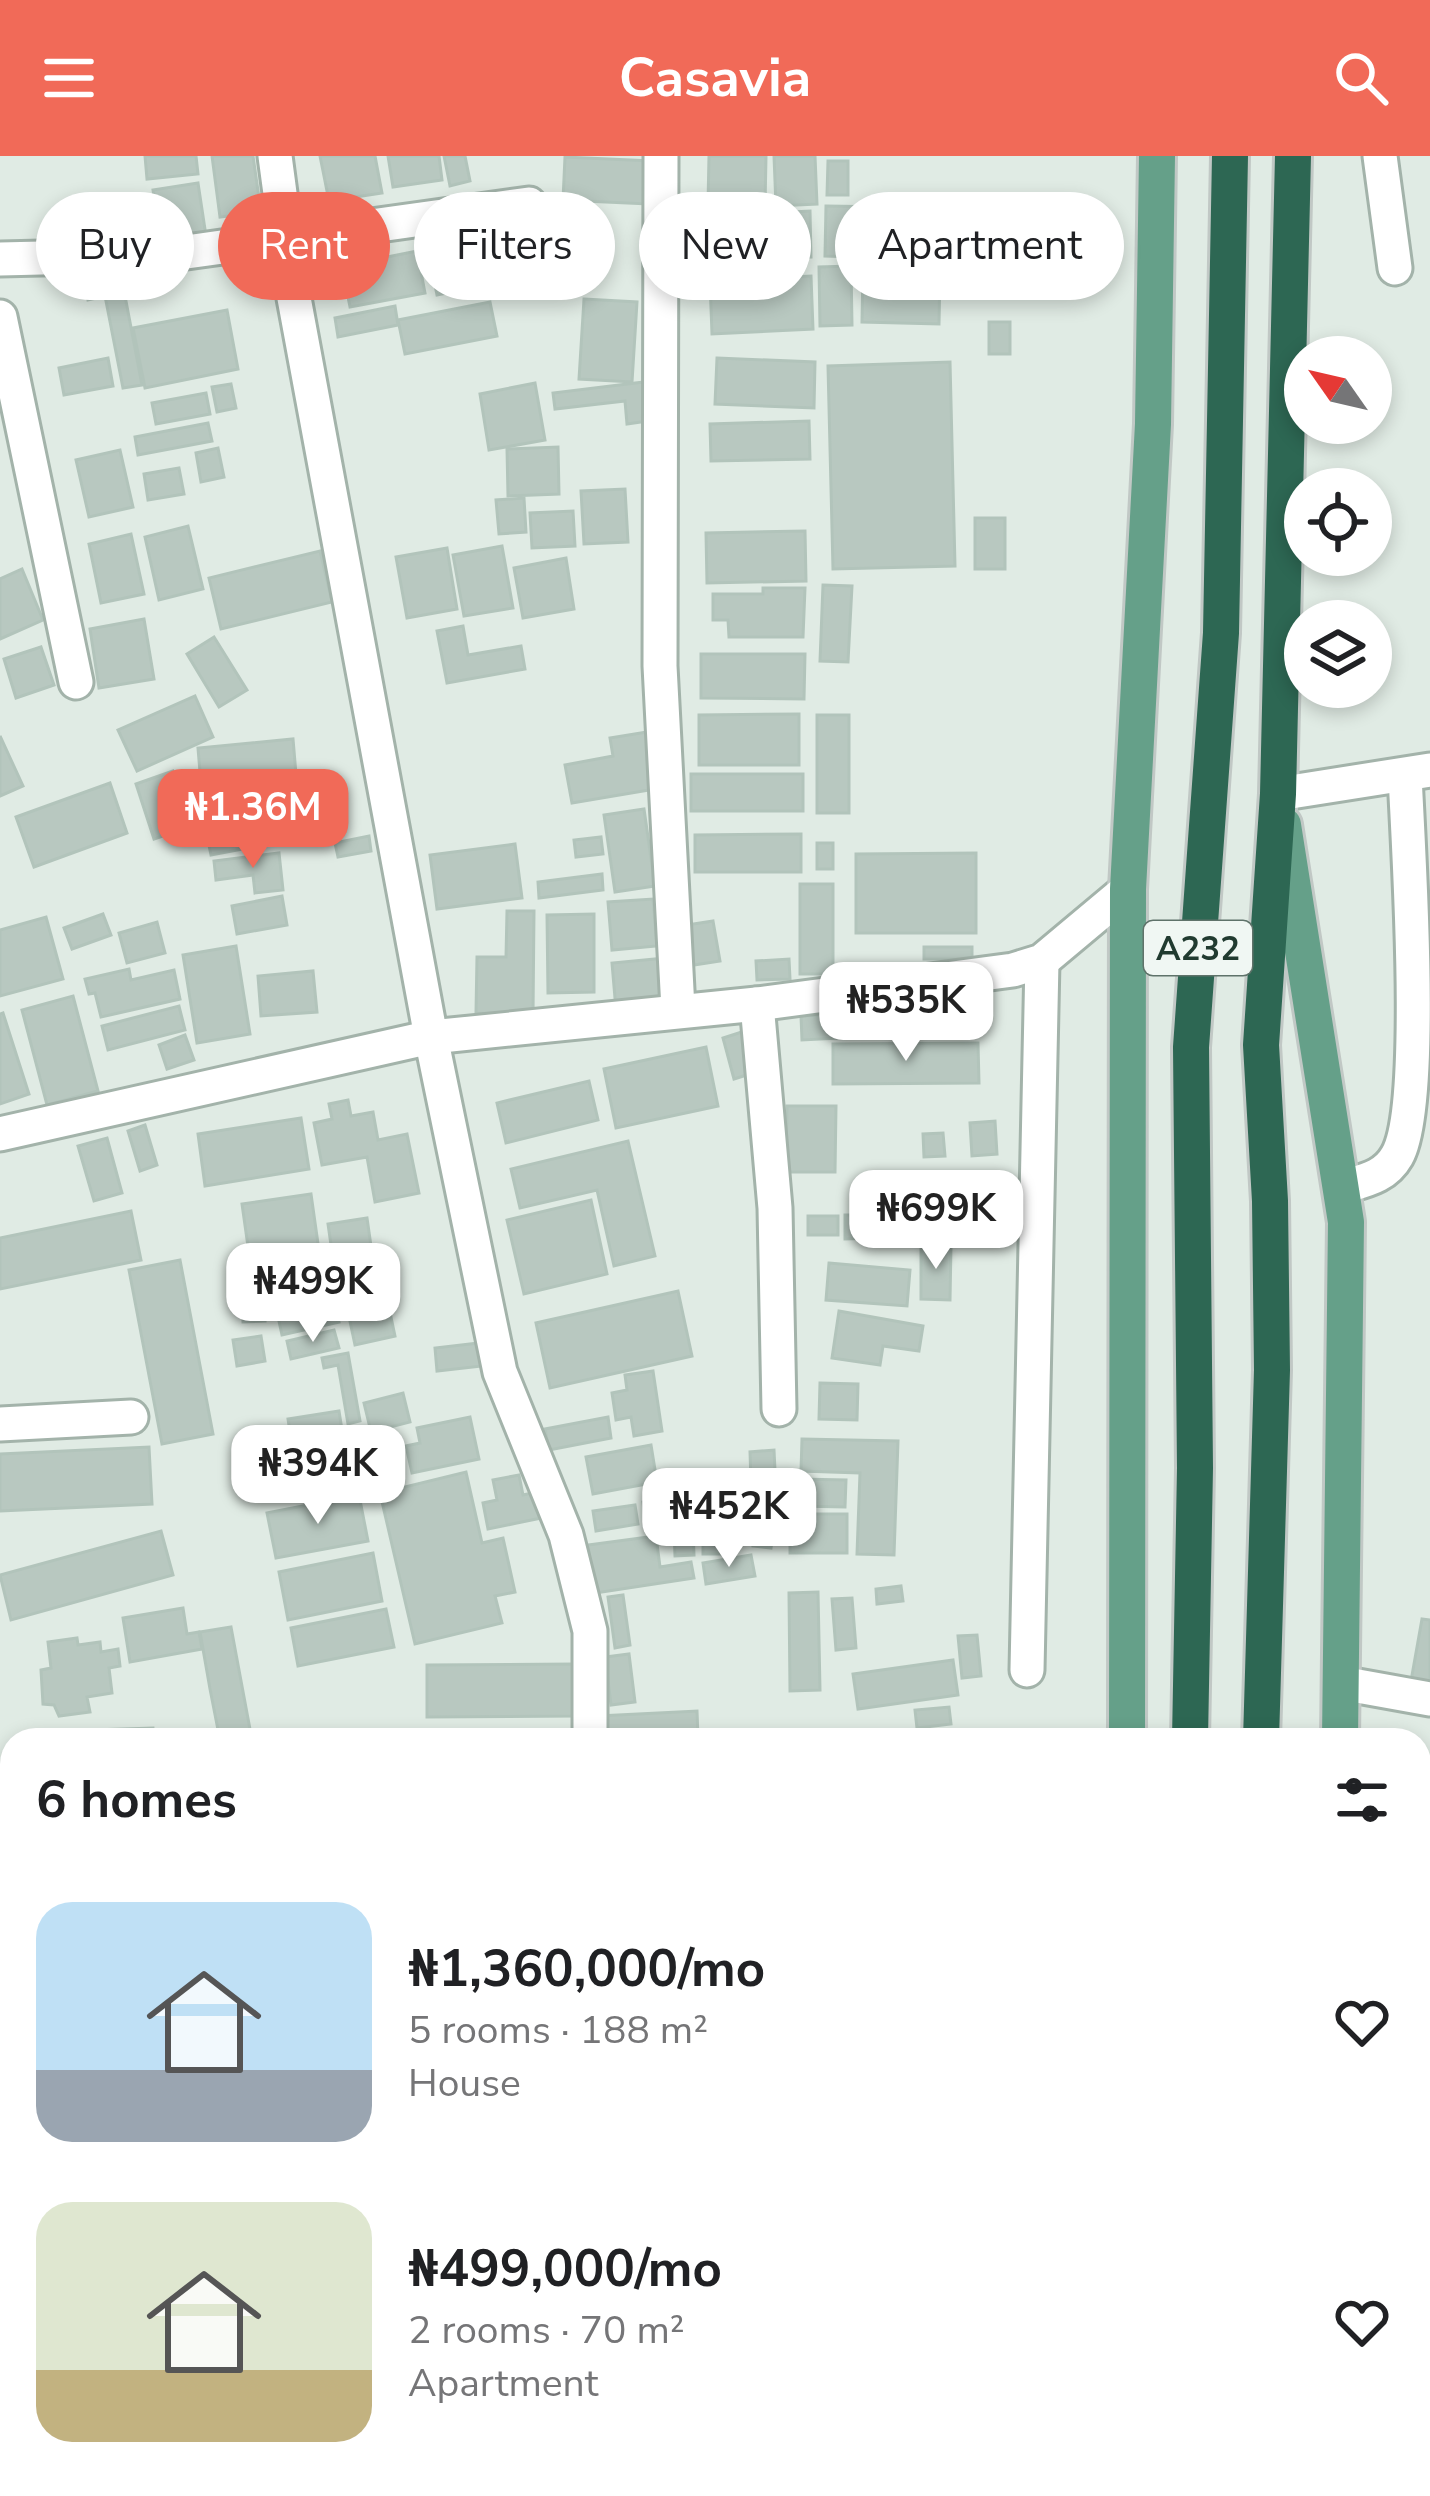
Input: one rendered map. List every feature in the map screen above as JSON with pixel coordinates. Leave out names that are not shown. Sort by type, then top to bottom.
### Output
[{"type":"highway","name":"A232","points":[[1190,1728],[1195,1468],[1191,1047],[1220,633],[1230,156]]},
{"type":"highway","name":"A232","points":[[1261,1728],[1272,1370],[1270,1201],[1261,1045],[1278,794],[1293,156]]},
{"type":"main road","points":[[1127,1728],[1128,889],[1153,424],[1157,156]]},
{"type":"main road","points":[[1278,794],[1346,1222],[1340,1728]]},
{"type":"street","points":[[275,156],[280,192]]},
{"type":"street","points":[[661,156],[660,666],[678,1009]]},
{"type":"street","points":[[1380,156],[1395,268]]},
{"type":"street","points":[[0,259],[165,255],[218,248]]},
{"type":"street","points":[[294,300],[430,1037],[500,1372],[566,1535],[590,1631],[590,1728]]},
{"type":"street","points":[[0,317],[76,682]]},
{"type":"street","points":[[1278,794],[1418,773],[1421,1063],[1400,1152],[1384,1174],[1343,1187]]},
{"type":"street","points":[[0,1134],[430,1037],[757,1004],[1013,970],[1042,961],[1128,889]]},
{"type":"street","points":[[1027,1670],[1042,961]]},
{"type":"street","points":[[757,1004],[775,1208],[779,1409]]},
{"type":"street","points":[[0,1424],[131,1417]]},
{"type":"street","points":[[1341,1683],[1430,1699]]},
{"type":"street","points":[[0,2449],[0,2462]]},
{"type":"building","points":[[145,156],[196,156],[198,174],[147,179]]},
{"type":"building","points":[[212,156],[253,156],[258,192],[218,192],[218,202]]},
{"type":"building","points":[[320,156],[375,156],[382,192],[327,192]]},
{"type":"building","points":[[388,156],[439,156],[442,180],[393,187]]},
{"type":"building","points":[[444,156],[465,156],[470,181],[450,186]]},
{"type":"building","points":[[709,156],[766,156],[765,192],[708,192]]},
{"type":"building","points":[[774,156],[815,156],[817,204],[811,204],[811,192],[775,192]]},
{"type":"building","points":[[565,157],[651,161],[649,192],[639,192],[639,204],[615,202],[615,192],[563,192]]},
{"type":"building","points":[[828,161],[848,161],[848,192],[827,195]]},
{"type":"building","points":[[198,183],[206,236],[194,238],[194,192],[153,190]]},
{"type":"building","points":[[826,206],[835,206],[835,256],[825,256]]},
{"type":"building","points":[[414,252],[414,295],[390,300],[390,256]]},
{"type":"building","points":[[835,266],[835,300],[852,300],[852,325],[820,326],[819,267]]},
{"type":"building","points":[[811,276],[813,329],[712,334],[711,300],[811,300]]},
{"type":"building","points":[[106,300],[126,300],[142,385],[123,388]]},
{"type":"building","points":[[349,300],[388,300],[350,307]]},
{"type":"building","points":[[584,300],[637,302],[632,382],[579,379]]},
{"type":"building","points":[[862,300],[939,300],[939,324],[862,322]]},
{"type":"building","points":[[490,302],[497,336],[405,354],[398,320]]},
{"type":"building","points":[[395,306],[398,325],[338,337],[335,318]]},
{"type":"building","points":[[227,310],[238,369],[145,388],[133,328]]},
{"type":"building","points":[[989,322],[1010,322],[1010,354],[989,354]]},
{"type":"building","points":[[108,358],[113,386],[64,395],[59,368]]},
{"type":"building","points":[[717,358],[815,362],[814,408],[715,404]]},
{"type":"building","points":[[950,362],[955,566],[833,569],[828,366]]},
{"type":"building","points":[[644,382],[648,421],[627,424],[625,401],[555,409],[553,393]]},
{"type":"building","points":[[535,383],[545,440],[489,450],[480,394]]},
{"type":"building","points":[[231,384],[236,408],[217,412],[212,387]]},
{"type":"building","points":[[206,393],[210,414],[156,424],[152,403]]},
{"type":"building","points":[[809,421],[810,459],[711,461],[710,424]]},
{"type":"building","points":[[208,423],[212,441],[138,455],[135,437]]},
{"type":"building","points":[[558,447],[559,494],[508,496],[507,449]]},
{"type":"building","points":[[218,448],[224,477],[201,482],[196,453]]},
{"type":"building","points":[[120,450],[133,507],[89,517],[76,460]]},
{"type":"building","points":[[179,468],[184,494],[148,500],[144,474]]},
{"type":"building","points":[[625,489],[628,542],[584,544],[581,491]]},
{"type":"building","points":[[524,498],[526,532],[499,534],[496,500]]},
{"type":"building","points":[[573,511],[575,546],[532,548],[530,513]]},
{"type":"building","points":[[975,518],[1005,518],[1005,569],[975,569]]},
{"type":"building","points":[[188,526],[203,589],[159,600],[145,537]]},
{"type":"building","points":[[805,531],[806,581],[707,583],[706,533]]},
{"type":"building","points":[[131,534],[144,594],[101,603],[89,544]]},
{"type":"building","points":[[502,546],[513,608],[464,616],[453,555]]},
{"type":"building","points":[[447,548],[457,609],[407,618],[396,557]]},
{"type":"building","points":[[320,551],[332,602],[221,629],[209,578]]},
{"type":"building","points":[[566,558],[574,609],[523,618],[514,568]]},
{"type":"building","points":[[22,569],[43,620],[0,639],[0,579]]},
{"type":"building","points":[[823,585],[852,586],[848,662],[820,661]]},
{"type":"building","points":[[763,588],[805,588],[803,637],[729,637],[728,620],[713,620],[713,594],[763,594]]},
{"type":"building","points":[[144,619],[154,679],[99,688],[90,629]]},
{"type":"building","points":[[463,626],[468,655],[521,646],[525,669],[447,683],[437,631]]},
{"type":"building","points":[[214,637],[247,690],[219,707],[187,654]]},
{"type":"building","points":[[41,647],[54,685],[16,698],[4,659]]},
{"type":"building","points":[[701,654],[805,654],[804,699],[701,698]]},
{"type":"building","points":[[195,696],[213,737],[137,771],[118,730]]},
{"type":"building","points":[[799,714],[799,765],[699,765],[699,715]]},
{"type":"building","points":[[817,715],[849,715],[849,813],[817,813]]},
{"type":"building","points":[[647,732],[655,789],[572,803],[565,765],[613,756],[610,738]]},
{"type":"building","points":[[0,736],[23,786],[0,796]]},
{"type":"building","points":[[293,739],[297,786],[202,796],[198,748]]},
{"type":"building","points":[[173,771],[192,826],[154,839],[136,784]]},
{"type":"building","points":[[691,774],[803,774],[803,811],[691,811]]},
{"type":"building","points":[[110,783],[127,833],[34,867],[16,817]]},
{"type":"building","points":[[644,809],[655,886],[615,892],[604,815]]},
{"type":"building","points":[[265,820],[269,844],[211,855],[206,831]]},
{"type":"building","points":[[801,834],[801,872],[695,872],[695,835]]},
{"type":"building","points":[[369,836],[371,851],[338,857],[335,843]]},
{"type":"building","points":[[601,837],[603,854],[576,857],[574,840]]},
{"type":"building","points":[[817,843],[833,843],[833,869],[817,869]]},
{"type":"building","points":[[515,844],[522,898],[437,909],[430,855]]},
{"type":"building","points":[[279,853],[283,890],[255,893],[253,875],[216,880],[214,861]]},
{"type":"building","points":[[976,853],[976,933],[856,933],[856,854]]},
{"type":"building","points":[[602,874],[603,890],[539,898],[538,882]]},
{"type":"building","points":[[800,884],[833,884],[833,974],[800,974]]},
{"type":"building","points":[[282,896],[287,925],[237,934],[232,906]]},
{"type":"building","points":[[653,899],[657,946],[612,950],[608,902]]},
{"type":"building","points":[[507,911],[534,911],[533,1014],[476,1013],[477,957],[506,957]]},
{"type":"building","points":[[103,914],[111,935],[72,949],[64,928]]},
{"type":"building","points":[[594,914],[594,992],[548,993],[547,915]]},
{"type":"building","points":[[46,917],[63,979],[0,996],[0,930]]},
{"type":"building","points":[[713,921],[720,961],[694,965],[687,925]]},
{"type":"building","points":[[157,922],[165,953],[127,963],[119,933]]},
{"type":"building","points":[[236,946],[250,1034],[197,1043],[183,955]]},
{"type":"building","points":[[924,947],[972,947],[972,959],[924,959]]},
{"type":"building","points":[[666,958],[669,1006],[616,1010],[612,963]]},
{"type":"building","points":[[789,959],[790,979],[757,980],[756,961]]},
{"type":"building","points":[[129,969],[131,980],[174,970],[180,999],[101,1017],[95,993],[89,994],[85,979]]},
{"type":"building","points":[[313,971],[317,1012],[261,1016],[258,976]]},
{"type":"building","points":[[73,996],[98,1091],[47,1105],[22,1010]]},
{"type":"building","points":[[179,1006],[185,1030],[108,1050],[102,1026]]},
{"type":"building","points":[[976,1007],[977,1031],[802,1040],[801,1016]]},
{"type":"building","points":[[0,1014],[29,1094],[0,1104]]},
{"type":"building","points":[[745,1031],[756,1072],[734,1079],[723,1038]]},
{"type":"building","points":[[185,1035],[194,1060],[167,1069],[159,1045]]},
{"type":"building","points":[[978,1043],[979,1083],[833,1084],[833,1044]]},
{"type":"building","points":[[706,1047],[718,1106],[616,1128],[604,1069]]},
{"type":"building","points":[[589,1081],[598,1120],[506,1143],[497,1103]]},
{"type":"building","points":[[348,1100],[351,1116],[373,1112],[378,1140],[407,1134],[419,1193],[375,1202],[367,1157],[322,1165],[314,1123],[332,1119],[329,1104]]},
{"type":"building","points":[[787,1106],[836,1106],[835,1172],[786,1172]]},
{"type":"building","points":[[301,1118],[309,1169],[205,1186],[198,1134]]},
{"type":"building","points":[[995,1121],[997,1154],[972,1156],[970,1123]]},
{"type":"building","points":[[145,1125],[157,1165],[140,1171],[128,1131]]},
{"type":"building","points":[[943,1133],[945,1156],[924,1157],[923,1134]]},
{"type":"building","points":[[107,1138],[122,1193],[94,1201],[78,1146]]},
{"type":"building","points":[[628,1141],[655,1256],[614,1266],[597,1190],[520,1208],[511,1169]]},
{"type":"building","points":[[924,1189],[958,1191],[956,1209],[922,1206]]},
{"type":"building","points":[[311,1194],[321,1265],[252,1275],[242,1204]]},
{"type":"building","points":[[591,1200],[607,1274],[524,1294],[507,1220]]},
{"type":"building","points":[[131,1211],[141,1260],[0,1289],[0,1238]]},
{"type":"building","points":[[845,1215],[879,1215],[880,1238],[845,1239]]},
{"type":"building","points":[[914,1215],[971,1221],[969,1244],[911,1238]]},
{"type":"building","points":[[808,1216],[838,1216],[838,1235],[808,1235]]},
{"type":"building","points":[[367,1218],[376,1281],[337,1287],[328,1224]]},
{"type":"building","points":[[921,1245],[951,1245],[950,1300],[921,1299]]},
{"type":"building","points":[[180,1260],[213,1434],[162,1444],[129,1270]]},
{"type":"building","points":[[829,1263],[910,1270],[907,1306],[826,1300]]},
{"type":"building","points":[[384,1284],[395,1336],[355,1345],[344,1293]]},
{"type":"building","points":[[678,1291],[692,1356],[550,1388],[536,1323]]},
{"type":"building","points":[[263,1302],[265,1321],[243,1322],[242,1304]]},
{"type":"building","points":[[316,1302],[317,1308],[335,1305],[339,1322],[282,1335],[277,1312]]},
{"type":"building","points":[[839,1311],[923,1326],[919,1351],[883,1346],[880,1365],[832,1358]]},
{"type":"building","points":[[334,1330],[339,1348],[291,1359],[287,1341]]},
{"type":"building","points":[[261,1336],[265,1361],[237,1366],[233,1340]]},
{"type":"building","points":[[479,1343],[482,1366],[437,1371],[435,1348]]},
{"type":"building","points":[[348,1353],[360,1421],[348,1424],[338,1365],[324,1368],[322,1358]]},
{"type":"building","points":[[653,1371],[662,1431],[634,1436],[631,1417],[616,1420],[612,1393],[627,1390],[625,1375]]},
{"type":"building","points":[[820,1383],[858,1384],[857,1420],[819,1419]]},
{"type":"building","points":[[403,1393],[410,1422],[371,1432],[364,1403]]},
{"type":"building","points":[[339,1411],[342,1430],[291,1438],[288,1419]]},
{"type":"building","points":[[470,1417],[479,1459],[412,1473],[406,1446],[420,1443],[417,1428]]},
{"type":"building","points":[[608,1417],[611,1438],[549,1450],[545,1429]]},
{"type":"building","points":[[802,1439],[898,1441],[894,1555],[857,1554],[860,1473],[801,1471]]},
{"type":"building","points":[[651,1445],[657,1482],[593,1494],[586,1457]]},
{"type":"building","points":[[149,1447],[152,1504],[0,1511],[0,1454]]},
{"type":"building","points":[[774,1450],[777,1511],[694,1515],[693,1485],[751,1482],[750,1452]]},
{"type":"building","points":[[466,1472],[482,1543],[503,1538],[515,1592],[495,1596],[502,1623],[415,1644],[380,1493]]},
{"type":"building","points":[[519,1475],[523,1495],[541,1491],[546,1517],[488,1529],[483,1503],[497,1500],[493,1480]]},
{"type":"building","points":[[797,1479],[846,1480],[845,1507],[797,1506]]},
{"type":"building","points":[[359,1495],[368,1541],[276,1558],[267,1513]]},
{"type":"building","points":[[684,1496],[688,1520],[646,1527],[643,1502]]},
{"type":"building","points":[[635,1505],[638,1524],[596,1531],[593,1511]]},
{"type":"building","points":[[790,1514],[847,1514],[847,1553],[790,1553]]},
{"type":"building","points":[[757,1518],[775,1520],[771,1548],[753,1546]]},
{"type":"building","points":[[693,1528],[694,1555],[675,1556],[674,1529]]},
{"type":"building","points":[[703,1529],[721,1529],[721,1554],[703,1554]]},
{"type":"building","points":[[161,1531],[173,1575],[11,1620],[0,1575]]},
{"type":"building","points":[[656,1536],[660,1567],[691,1562],[694,1578],[595,1593],[588,1545]]},
{"type":"building","points":[[373,1553],[382,1601],[288,1620],[279,1572]]},
{"type":"building","points":[[751,1555],[755,1576],[706,1584],[703,1563]]},
{"type":"building","points":[[901,1586],[903,1601],[877,1604],[876,1589]]},
{"type":"building","points":[[818,1592],[820,1690],[790,1691],[789,1593]]},
{"type":"building","points":[[623,1595],[630,1645],[615,1648],[608,1597]]},
{"type":"building","points":[[852,1598],[856,1648],[836,1650],[832,1599]]},
{"type":"building","points":[[183,1608],[187,1634],[199,1632],[202,1649],[130,1662],[123,1618]]},
{"type":"building","points":[[386,1609],[394,1647],[298,1666],[291,1628]]},
{"type":"building","points":[[1422,1619],[1430,1620],[1430,1685],[1411,1681]]},
{"type":"building","points":[[231,1627],[250,1728],[218,1728],[200,1632]]},
{"type":"building","points":[[977,1635],[981,1676],[962,1678],[958,1636]]},
{"type":"building","points":[[77,1638],[78,1645],[100,1642],[101,1652],[118,1649],[120,1666],[109,1668],[112,1693],[87,1697],[90,1712],[59,1716],[54,1705],[43,1704],[41,1670],[51,1668],[48,1642]]},
{"type":"building","points":[[629,1654],[635,1702],[611,1705],[605,1657]]},
{"type":"building","points":[[953,1660],[958,1695],[858,1709],[853,1674]]},
{"type":"building","points":[[574,1664],[574,1716],[427,1717],[427,1665]]},
{"type":"building","points":[[949,1707],[951,1724],[917,1728],[915,1710]]},
{"type":"building","points":[[697,1711],[698,1728],[600,1728],[599,1716]]}]
